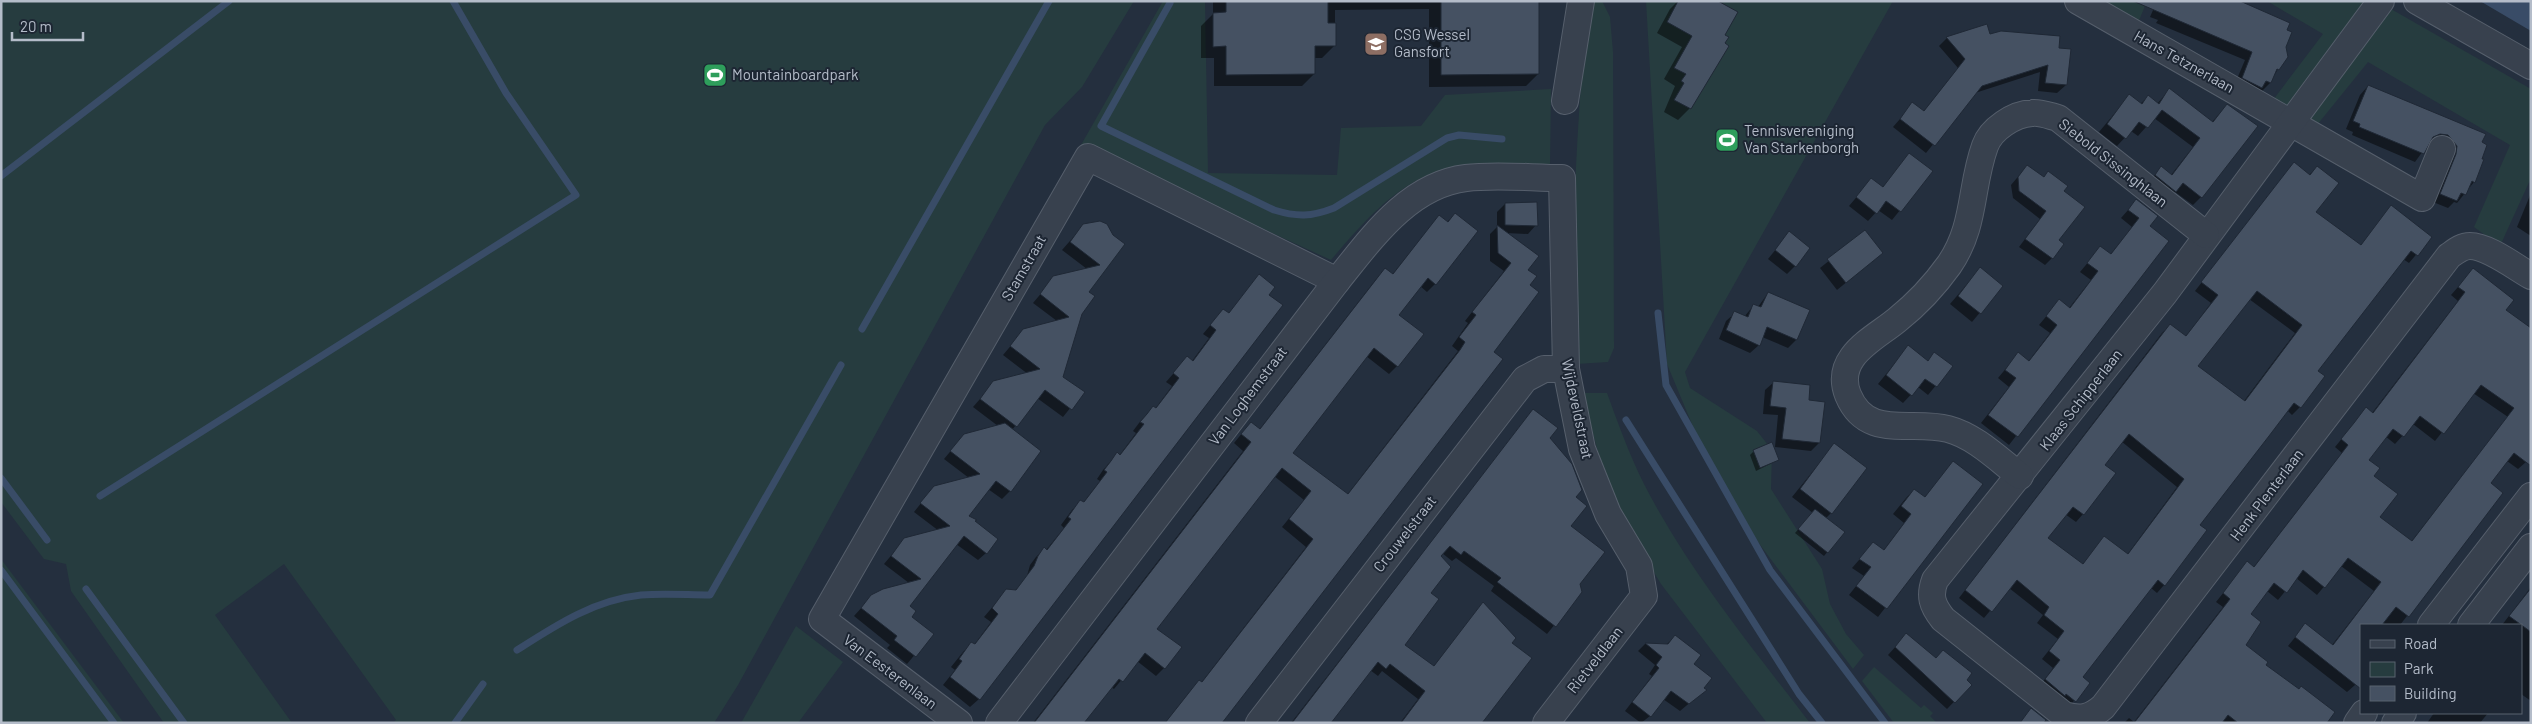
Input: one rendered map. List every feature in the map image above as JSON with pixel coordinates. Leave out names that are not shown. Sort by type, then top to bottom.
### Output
[{"type":"street","points":[[1565,101],[1581,1]]},
{"type":"street","name":"Hans Tetznerlaan","points":[[2078,1],[2291,122]]},
{"type":"street","name":"Klaas Schipperlaan","points":[[2000,664],[1943,619],[1934,608],[1931,592],[1935,580],[2165,293],[2206,235],[2381,1]]},
{"type":"street","points":[[2417,1],[2531,66]]},
{"type":"street","name":"Siebold Sissinghlaan","points":[[2020,476],[1976,442],[1948,429],[1922,424],[1893,427],[1872,422],[1855,410],[1847,393],[1846,375],[1852,357],[1864,343],[1897,320],[1934,286],[1955,257],[1969,222],[1985,145],[1996,130],[2012,119],[2033,112],[2058,118],[2206,235]]},
{"type":"street","points":[[2291,122],[2422,198],[2442,149]]},
{"type":"street","name":"Stamstraat","points":[[822,619],[1088,157],[1336,281]]},
{"type":"street","name":"Van Loghemstraat","points":[[999,723],[1336,281],[1382,225],[1400,210],[1442,183],[1467,177],[1562,178]]},
{"type":"street","name":"Wijdeveldstraat","points":[[1562,178],[1566,369],[1582,449],[1608,514],[1640,566],[1644,596]]},
{"type":"street","name":"Henk Plenterlaan","points":[[2000,664],[2064,715],[2078,719],[2092,716],[2104,707],[2449,256],[2459,248],[2470,246],[2484,249],[2531,276]]},
{"type":"street","name":"Crouwelstraat","points":[[1258,723],[1525,379],[1544,369],[1566,369]]},
{"type":"street","points":[[2433,624],[2531,496]]},
{"type":"street","points":[[2472,624],[2531,547]]},
{"type":"street","name":"Rietveldlaan","points":[[1546,723],[1644,596]]},
{"type":"street","name":"Van Eesterenlaan","points":[[822,619],[958,723]]},
{"type":"green space","points":[[1,1],[1134,1],[1082,87],[1045,125],[738,685],[714,723],[393,723],[396,720],[284,564],[215,615],[292,723],[164,723],[71,591],[66,564],[44,559],[1,502]]},
{"type":"green space","points":[[1163,1],[1205,1],[1208,173],[1337,175],[1341,128],[1421,126],[1445,95],[1551,89],[1550,166],[1511,163],[1478,164],[1450,168],[1425,177],[1402,190],[1379,208],[1331,260],[1081,145]]},
{"type":"green space","points":[[1590,1],[1602,1],[1610,17],[1613,52],[1614,348],[1608,362],[1576,364],[1573,277],[1575,190],[1586,16]]},
{"type":"green space","name":"Tennisvereniging Van Starkenborgh","points":[[1646,1],[1893,1],[1685,372],[1690,388],[1757,431],[1772,450],[1771,489],[1822,569],[1830,604],[1846,634],[1864,655],[1853,669],[1752,534],[1704,453],[1667,364]]},
{"type":"green space","points":[[2107,1],[2147,1],[2138,23],[2105,5]]},
{"type":"green space","points":[[2267,1],[2366,1],[2283,112],[2270,104],[2323,34]]},
{"type":"green space","points":[[2391,9],[2531,89],[2531,178],[2500,246],[2474,227],[2510,145],[2368,62],[2313,130],[2303,125]]},
{"type":"green space","points":[[1582,393],[1607,393],[1644,484],[1680,547],[1721,607],[1810,723],[1767,723],[1661,584],[1611,500]]},
{"type":"green space","points":[[1,559],[124,723],[1,723]]},
{"type":"green space","points":[[796,626],[843,662],[798,723],[741,723]]},
{"type":"green space","points":[[1874,667],[1921,708],[1924,705],[1933,713],[1930,716],[1937,723],[1894,723],[1862,681]]},
{"type":"water","points":[[2480,1],[2531,1],[2531,31]]},
{"type":"building","points":[[1226,1],[1328,1],[1328,23],[1336,23],[1336,46],[1315,46],[1315,74],[1226,75],[1226,46],[1213,47],[1213,13],[1226,12]]},
{"type":"building","points":[[1441,1],[1539,1],[1539,74],[1441,75]]},
{"type":"building","points":[[1678,1],[1718,1],[1738,12],[1725,35],[1729,37],[1725,43],[1729,46],[1691,109],[1674,100],[1684,83],[1681,81],[1686,74],[1674,68],[1692,36],[1667,22]]},
{"type":"building","points":[[2133,1],[2240,1],[2290,23],[2287,30],[2292,32],[2286,47],[2288,57],[2279,70],[2277,69],[2271,83],[2266,81],[2262,88],[2242,78],[2252,52]]},
{"type":"building","points":[[1987,24],[1990,34],[2001,31],[2060,36],[2059,48],[2071,49],[2067,85],[2045,83],[2048,65],[1982,86],[1935,146],[1900,119],[1912,102],[1924,111],[1965,59],[1946,37]]},
{"type":"building","points":[[2368,85],[2486,134],[2482,142],[2487,145],[2482,159],[2484,159],[2475,183],[2472,181],[2466,195],[2461,193],[2457,201],[2440,194],[2456,154],[2457,146],[2448,135],[2440,134],[2433,137],[2424,154],[2359,127],[2360,124],[2353,121]]},
{"type":"building","points":[[2169,88],[2213,122],[2227,104],[2258,126],[2202,198],[2183,183],[2176,192],[2155,175],[2161,166],[2172,175],[2200,138],[2162,110],[2148,128],[2139,122],[2126,139],[2107,124],[2129,94],[2142,104],[2148,95],[2159,104]]},
{"type":"building","points":[[1909,153],[1933,171],[1901,212],[1886,201],[1877,214],[1856,197],[1871,178],[1883,187]]},
{"type":"building","points":[[2294,162],[2310,175],[2317,166],[2339,183],[2316,212],[2361,245],[2391,205],[2432,237],[2418,256],[2411,251],[2318,371],[2325,376],[2301,408],[2294,403],[2200,525],[2207,530],[2165,586],[2158,580],[2083,677],[2090,683],[2076,702],[2066,694],[2065,696],[2045,679],[2060,660],[2049,651],[2064,631],[2044,615],[2049,607],[2017,580],[1992,612],[1965,590],[2170,324],[2186,336],[2218,295],[2201,282]],"holes":[[[2257,291],[2302,325],[2245,401],[2198,366]],[[2129,434],[2184,479],[2128,554],[2104,536],[2083,564],[2048,538],[2073,507],[2084,515],[2116,473],[2105,465]]]},
{"type":"building","points":[[2027,165],[2044,177],[2048,171],[2068,186],[2064,191],[2085,207],[2059,240],[2064,244],[2053,259],[2025,239],[2046,211],[2019,191],[2018,177]]},
{"type":"building","points":[[2136,199],[2158,216],[2150,226],[2169,241],[2018,437],[1988,415],[2016,378],[2005,370],[2018,352],[2029,361],[2057,325],[2046,316],[2059,299],[2070,308],[2098,271],[2087,263],[2100,246],[2111,254],[2139,218],[2128,210]]},
{"type":"building","points":[[1537,202],[1538,226],[1505,225],[1505,203]]},
{"type":"building","points":[[1455,213],[1478,231],[1436,285],[1428,278],[1399,315],[1424,334],[1398,367],[1374,348],[1293,453],[1348,494],[1460,350],[1465,342],[1459,337],[1476,315],[1472,312],[1511,263],[1498,253],[1497,225],[1539,256],[1528,270],[1537,276],[1530,285],[1539,292],[1494,352],[1503,359],[1222,723],[1165,723],[1199,680],[1202,682],[1313,539],[1289,519],[1311,491],[1282,468],[1157,629],[1182,647],[1165,669],[1145,653],[1123,682],[1119,679],[1084,723],[1034,723],[1251,442],[1241,434],[1251,422],[1260,429],[1385,268],[1393,274],[1439,215],[1448,222]]},
{"type":"building","points":[[1100,221],[1107,224],[1113,235],[1125,244],[1089,292],[1095,296],[1082,314],[1063,377],[1085,392],[1072,410],[1045,390],[1017,427],[980,399],[993,381],[1040,369],[1010,346],[1023,329],[1069,317],[1040,294],[1053,276],[1100,265],[1070,242],[1083,224]]},
{"type":"building","points":[[1865,230],[1883,253],[1846,283],[1827,259]]},
{"type":"building","points":[[1789,231],[1810,248],[1796,267],[1775,250]]},
{"type":"building","points":[[1980,267],[2003,286],[1981,314],[1958,296]]},
{"type":"building","points":[[2473,268],[2514,300],[2506,310],[2531,328],[2531,466],[2514,453],[2491,483],[2503,493],[2409,617],[2396,607],[2383,624],[2360,624],[2360,688],[2295,637],[2305,623],[2333,645],[2381,582],[2348,558],[2325,588],[2303,570],[2287,593],[2274,583],[2251,614],[2261,622],[2246,645],[2268,662],[2266,665],[2299,689],[2301,686],[2335,712],[2327,723],[2238,723],[2228,715],[2222,723],[2134,723],[2230,599],[2223,593],[2247,561],[2254,567],[2348,445],[2341,439],[2366,407],[2373,413],[2465,292],[2458,287]],"holes":[[[2481,385],[2514,408],[2412,541],[2380,517],[2398,494],[2374,476],[2380,468],[2369,460],[2393,429],[2404,437],[2420,416],[2444,434]]]},
{"type":"building","points":[[1259,274],[1275,287],[1269,295],[1283,305],[980,700],[950,677],[962,661],[959,659],[971,642],[975,644],[998,614],[992,608],[1006,589],[1016,590],[1034,566],[1044,547],[1047,550],[1071,519],[1068,517],[1080,500],[1084,502],[1107,472],[1104,470],[1117,452],[1120,455],[1144,424],[1140,422],[1153,406],[1156,408],[1179,378],[1173,373],[1187,356],[1193,361],[1216,330],[1210,325],[1223,309],[1229,313]]},
{"type":"building","points":[[1768,292],[1810,310],[1797,340],[1767,327],[1760,346],[1726,330],[1734,311],[1748,317],[1753,304],[1761,307]]},
{"type":"building","points":[[1908,345],[1928,361],[1934,352],[1953,366],[1937,387],[1925,379],[1912,396],[1886,375]]},
{"type":"building","points":[[1773,381],[1810,385],[1809,400],[1825,402],[1820,443],[1782,439],[1786,408],[1770,406]]},
{"type":"building","points":[[1533,409],[1558,428],[1550,438],[1572,464],[1582,490],[1576,497],[1587,506],[1571,526],[1605,552],[1580,584],[1582,592],[1556,627],[1497,582],[1501,578],[1464,551],[1461,555],[1450,546],[1441,556],[1451,567],[1431,593],[1439,599],[1405,645],[1434,666],[1483,602],[1516,638],[1512,643],[1532,658],[1482,723],[1401,723],[1425,691],[1390,664],[1386,669],[1378,662],[1331,723],[1292,723]]},
{"type":"building","points":[[1005,423],[1041,451],[1011,492],[996,481],[969,516],[977,520],[975,521],[998,539],[987,554],[964,536],[910,606],[916,611],[912,617],[934,634],[916,657],[894,640],[897,636],[861,608],[871,595],[883,589],[921,579],[891,556],[904,538],[950,526],[920,503],[934,486],[980,474],[950,451],[964,434]]},
{"type":"building","points":[[1772,442],[1779,460],[1760,468],[1753,450]]},
{"type":"building","points":[[1834,443],[1867,468],[1832,514],[1800,489]]},
{"type":"building","points":[[1953,461],[1983,484],[1887,609],[1856,586],[1871,567],[1859,559],[1873,542],[1884,550],[1911,514],[1901,506],[1914,489],[1925,497]]},
{"type":"building","points":[[1815,509],[1845,532],[1828,553],[1798,529]]},
{"type":"building","points":[[2531,588],[2531,632],[2509,616]]},
{"type":"building","points":[[1906,633],[1936,658],[1943,650],[1972,673],[1967,680],[1972,685],[1955,703],[1895,647]]},
{"type":"building","points":[[1675,635],[1701,655],[1694,664],[1712,678],[1704,688],[1707,690],[1689,704],[1671,691],[1651,717],[1632,702],[1659,668],[1656,665],[1662,657],[1645,643],[1668,644]]},
{"type":"building","points":[[2031,708],[2046,720],[2044,723],[2020,723]]},
{"type":"waterway","points":[[1,176],[229,1]]},
{"type":"waterway","points":[[100,496],[576,195],[506,93],[453,1]]},
{"type":"waterway","points":[[862,329],[1049,1]]},
{"type":"waterway","points":[[1170,3],[1101,126],[1274,210],[1304,215],[1334,208],[1447,138],[1459,135],[1502,139]]},
{"type":"waterway","points":[[1658,313],[1666,385],[1770,570],[1885,723]]},
{"type":"waterway","points":[[517,650],[561,623],[607,602],[641,595],[710,595],[841,365]]},
{"type":"waterway","points":[[1626,420],[1799,694],[1822,723]]},
{"type":"waterway","points":[[1,478],[47,540]]},
{"type":"waterway","points":[[1,570],[114,723]]},
{"type":"waterway","points":[[86,589],[184,723]]},
{"type":"waterway","points":[[455,723],[483,684]]},
{"type":"place","name":"CSG Wessel Gansfort","points":[[1376,44]]},
{"type":"place","name":"Mountainboardpark","points":[[715,75]]},
{"type":"place","name":"Tennisvereniging Van Starkenborgh","points":[[1727,140]]}]
